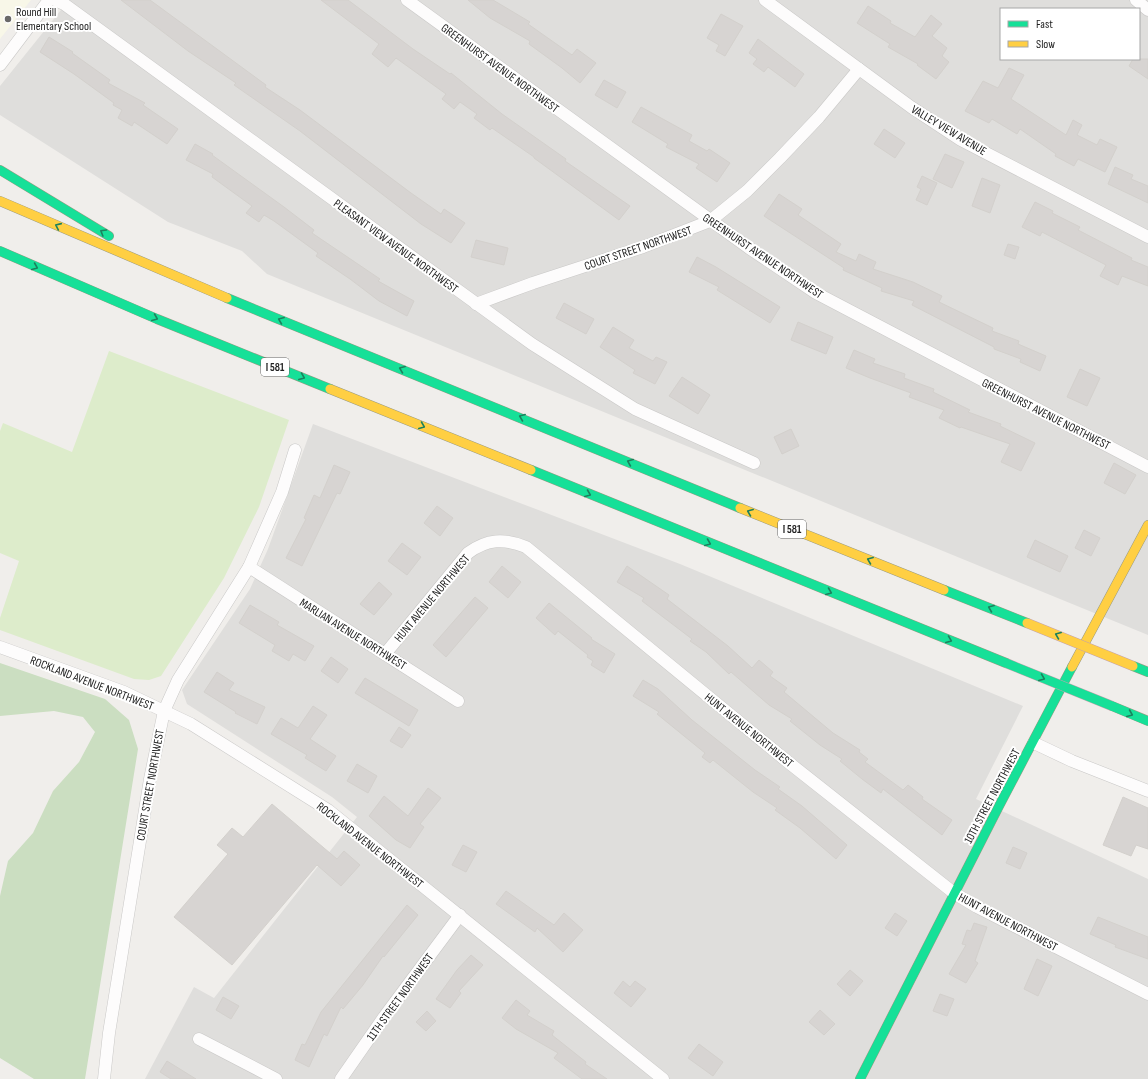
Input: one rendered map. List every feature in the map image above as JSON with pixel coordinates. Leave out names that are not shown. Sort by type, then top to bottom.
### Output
[{"type":"main road","points":[[0,170],[110,237],[158,270]]},
{"type":"main road","name":"I 581","points":[[0,201],[158,270],[737,507],[1148,672]]},
{"type":"main road","name":"I 581","points":[[0,251],[164,322],[1148,721]]},
{"type":"main road","name":"10TH STREET NORTHWEST","points":[[860,1079],[954,893],[1148,525]]},
{"type":"street","points":[[0,65],[49,0]]},
{"type":"street","name":"PLEASANT VIEW AVENUE NORTHWEST","points":[[55,0],[64,4],[532,344],[635,409],[754,463]]},
{"type":"street","name":"GREENHURST AVENUE NORTHWEST","points":[[407,0],[710,221],[816,293],[1148,467]]},
{"type":"street","name":"VALLEY VIEW AVENUE","points":[[765,0],[922,115],[961,140],[1148,237]]},
{"type":"street","points":[[1136,0],[1148,10]]},
{"type":"street","name":"COURT STREET NORTHWEST","points":[[476,304],[533,283],[649,245],[710,221],[746,191],[780,158],[819,117],[859,69]]},
{"type":"street","name":"COURT STREET NORTHWEST","points":[[104,1079],[109,1033],[149,787],[164,711],[178,680],[249,567],[282,492],[295,450]]},
{"type":"street","name":"HUNT AVENUE NORTHWEST","points":[[385,654],[468,553],[487,542],[500,540],[512,541],[526,547],[788,762],[954,893],[977,907],[1148,994]]},
{"type":"street","name":"MARLIAN AVENUE NORTHWEST","points":[[249,567],[458,701]]},
{"type":"street","name":"ROCKLAND AVENUE NORTHWEST","points":[[0,647],[124,692],[192,724],[226,744],[328,810],[663,1079]]},
{"type":"street","points":[[1034,743],[1072,761],[1148,792]]},
{"type":"street","name":"11TH STREET NORTHWEST","points":[[341,1079],[384,1017],[460,916]]},
{"type":"street","points":[[199,1039],[276,1079]]},
{"type":"shaded area","name":"Round Hill Elementary School","points":[[0,0],[31,0],[0,39]]},
{"type":"shaded area","points":[[69,0],[1148,0],[1148,635],[267,274],[242,251],[168,222],[0,115],[0,86]]},
{"type":"shaded area","points":[[313,424],[680,564],[1023,706],[976,799],[1148,879],[1148,1079],[145,1079],[194,987],[214,998],[357,817],[332,797],[187,704],[182,690],[250,589],[268,549]]},
{"type":"green space","points":[[109,351],[289,420],[259,507],[224,578],[161,676],[149,680],[134,679],[0,630],[0,618],[19,561],[0,553],[0,431],[3,423],[72,452]]},
{"type":"green space","points":[[0,663],[105,699],[129,720],[138,749],[85,1079],[34,1079],[0,1058],[0,896],[8,861],[33,833],[53,791],[79,762],[95,732],[83,717],[54,711],[0,716]]},
{"type":"building","points":[[121,0],[150,0],[266,85],[265,87],[300,110],[411,193],[441,214],[444,209],[465,223],[451,243],[421,224],[300,131],[234,85],[236,83],[188,51]]},
{"type":"building","points":[[321,0],[348,0],[413,49],[450,74],[451,73],[502,114],[566,159],[565,161],[630,206],[619,220],[534,157],[492,128],[490,130],[474,118],[477,114],[460,102],[454,109],[442,99],[446,94],[396,58],[388,67],[372,54],[379,44]]},
{"type":"building","points":[[468,0],[493,0],[530,22],[528,24],[572,55],[577,49],[596,63],[580,83],[529,44],[530,41],[490,18]]},
{"type":"building","points":[[868,6],[891,21],[890,23],[915,37],[931,15],[942,24],[932,36],[947,48],[942,56],[949,62],[936,79],[917,65],[918,64],[888,47],[890,44],[857,23]]},
{"type":"building","points":[[721,14],[743,26],[725,56],[716,51],[719,45],[707,38]]},
{"type":"building","points":[[49,37],[73,52],[72,53],[110,80],[108,83],[145,103],[143,105],[178,129],[167,144],[134,122],[132,126],[118,118],[122,110],[113,105],[114,103],[40,52]]},
{"type":"building","points":[[758,39],[804,74],[795,87],[768,67],[764,72],[753,64],[757,59],[749,53]]},
{"type":"building","points":[[1148,59],[1148,79],[1129,66],[1132,60]]},
{"type":"building","points":[[1009,68],[1024,75],[1011,99],[1066,135],[1073,120],[1082,125],[1077,135],[1097,145],[1100,139],[1117,147],[1105,172],[1078,159],[1074,166],[1055,156],[1056,154],[1020,129],[1017,134],[992,119],[989,123],[965,111],[983,81],[998,88]]},
{"type":"building","points":[[604,80],[626,92],[617,108],[595,95]]},
{"type":"building","points":[[641,107],[692,135],[689,141],[707,151],[709,149],[730,163],[717,182],[696,168],[699,164],[666,147],[668,144],[632,122]]},
{"type":"building","points":[[884,129],[905,143],[895,158],[874,144]]},
{"type":"building","points":[[195,144],[213,154],[212,155],[284,207],[314,230],[312,233],[380,279],[378,281],[414,301],[407,316],[379,301],[316,256],[318,253],[274,221],[264,215],[259,222],[246,213],[252,206],[212,177],[213,174],[186,160]]},
{"type":"building","points":[[945,154],[964,162],[952,188],[933,179]]},
{"type":"building","points":[[1115,167],[1133,175],[1131,179],[1148,186],[1148,203],[1108,184]]},
{"type":"building","points":[[922,176],[937,183],[927,205],[916,200],[921,189],[917,187]]},
{"type":"building","points":[[982,178],[1000,185],[990,213],[972,206]]},
{"type":"building","points":[[779,194],[802,209],[798,215],[841,244],[836,252],[856,261],[859,254],[876,262],[873,269],[913,282],[942,296],[939,302],[993,328],[992,331],[1019,341],[1018,344],[1046,356],[1040,371],[1020,362],[1021,359],[994,349],[994,347],[912,305],[914,301],[881,291],[882,288],[843,270],[844,268],[764,216]]},
{"type":"building","points":[[1035,202],[1053,211],[1052,213],[1080,227],[1078,230],[1132,258],[1131,260],[1148,267],[1148,286],[1122,276],[1118,285],[1100,276],[1106,265],[1042,232],[1040,236],[1022,227]]},
{"type":"building","points":[[476,240],[508,248],[504,265],[471,257]]},
{"type":"building","points":[[1008,244],[1019,247],[1015,259],[1004,255]]},
{"type":"building","points":[[697,257],[716,267],[780,307],[770,323],[717,290],[719,287],[689,272]]},
{"type":"building","points":[[564,303],[594,319],[586,334],[556,318]]},
{"type":"building","points":[[798,322],[833,337],[826,354],[791,340]]},
{"type":"building","points":[[613,327],[634,340],[629,348],[653,361],[656,357],[667,362],[655,384],[633,373],[635,370],[600,347]]},
{"type":"building","points":[[854,350],[875,359],[873,363],[905,374],[904,378],[934,389],[933,392],[970,410],[968,412],[1001,424],[1000,426],[1035,443],[1021,471],[1001,462],[1010,444],[961,427],[960,428],[939,418],[944,410],[909,397],[911,393],[846,368]]},
{"type":"building","points":[[1080,369],[1100,378],[1087,406],[1067,397]]},
{"type":"building","points":[[682,377],[710,395],[698,414],[669,396]]},
{"type":"building","points":[[791,429],[799,446],[782,454],[774,437]]},
{"type":"building","points":[[1114,463],[1136,475],[1125,494],[1104,483]]},
{"type":"building","points":[[334,465],[350,472],[340,494],[337,493],[302,566],[286,558],[306,519],[304,518],[314,495],[320,498]]},
{"type":"building","points":[[437,506],[453,518],[440,536],[424,523]]},
{"type":"building","points":[[1084,530],[1100,538],[1091,556],[1075,548]]},
{"type":"building","points":[[1035,540],[1068,556],[1060,572],[1027,557]]},
{"type":"building","points":[[402,543],[421,557],[407,575],[388,561]]},
{"type":"building","points":[[502,566],[521,582],[508,598],[489,582]]},
{"type":"building","points":[[627,566],[669,595],[667,599],[728,646],[752,668],[759,660],[773,672],[770,676],[787,688],[784,692],[833,733],[860,750],[859,752],[868,759],[865,762],[903,790],[908,785],[923,797],[922,799],[952,820],[942,835],[883,789],[881,793],[862,779],[840,761],[842,759],[820,745],[790,721],[792,719],[769,705],[731,672],[729,674],[706,652],[690,641],[692,639],[642,601],[644,598],[617,582]]},
{"type":"building","points":[[379,582],[392,594],[374,615],[360,604]]},
{"type":"building","points":[[475,597],[488,608],[446,657],[433,645]]},
{"type":"building","points":[[549,603],[592,638],[591,639],[615,654],[604,673],[591,665],[593,661],[587,657],[588,655],[558,631],[555,635],[536,618]]},
{"type":"building","points":[[250,605],[279,622],[277,625],[314,646],[305,661],[293,654],[289,661],[272,651],[275,645],[239,623]]},
{"type":"building","points":[[331,657],[348,669],[338,683],[321,671]]},
{"type":"building","points":[[217,672],[234,683],[229,690],[265,707],[257,724],[235,713],[236,712],[204,692]]},
{"type":"building","points":[[365,678],[418,710],[409,726],[355,693]]},
{"type":"building","points":[[643,680],[658,689],[692,720],[755,770],[780,787],[778,789],[802,806],[847,845],[836,859],[800,828],[775,810],[777,808],[753,792],[713,760],[710,763],[702,757],[705,753],[657,714],[659,712],[633,696]]},
{"type":"building","points":[[313,706],[327,715],[310,739],[336,756],[326,771],[305,758],[307,755],[271,734],[281,718],[298,728]]},
{"type":"building","points":[[399,727],[411,735],[402,748],[390,741]]},
{"type":"building","points":[[357,764],[377,776],[368,793],[347,781]]},
{"type":"building","points":[[428,788],[441,798],[420,824],[424,827],[410,848],[396,840],[369,816],[384,796],[408,816]]},
{"type":"building","points":[[1123,797],[1148,808],[1148,849],[1136,845],[1131,856],[1103,845]]},
{"type":"building","points":[[272,804],[337,859],[344,851],[360,865],[341,886],[317,865],[232,965],[174,917],[228,854],[217,845],[232,828],[243,837]]},
{"type":"building","points":[[463,845],[477,852],[466,872],[452,865]]},
{"type":"building","points":[[1013,847],[1027,853],[1020,869],[1006,863]]},
{"type":"building","points":[[506,891],[554,925],[564,913],[583,930],[563,952],[537,928],[535,932],[496,904]]},
{"type":"building","points":[[407,905],[418,915],[384,957],[383,956],[363,985],[343,1009],[341,1007],[327,1036],[324,1034],[309,1067],[295,1060],[302,1044],[305,1045],[321,1012]]},
{"type":"building","points":[[895,913],[907,921],[897,936],[885,928]]},
{"type":"building","points":[[1098,917],[1148,937],[1148,959],[1115,947],[1116,945],[1090,934]]},
{"type":"building","points":[[974,923],[987,927],[975,961],[978,963],[966,983],[949,974],[966,945],[962,944],[967,930],[971,931]]},
{"type":"building","points":[[471,955],[483,965],[459,991],[461,993],[450,1008],[436,999],[457,970]]},
{"type":"building","points":[[1037,959],[1052,966],[1038,996],[1024,989]]},
{"type":"building","points":[[850,970],[863,981],[850,996],[837,984]]},
{"type":"building","points":[[623,981],[630,987],[635,981],[646,989],[631,1007],[614,993]]},
{"type":"building","points":[[940,994],[954,999],[947,1016],[933,1011]]},
{"type":"building","points":[[223,997],[239,1006],[231,1019],[216,1010]]},
{"type":"building","points":[[516,1000],[530,1011],[527,1015],[554,1031],[552,1035],[586,1062],[585,1064],[607,1079],[582,1079],[554,1058],[558,1053],[516,1029],[502,1018]]},
{"type":"building","points":[[820,1010],[835,1024],[824,1035],[809,1022]]},
{"type":"building","points":[[427,1011],[436,1021],[426,1031],[416,1022]]},
{"type":"building","points":[[699,1044],[723,1062],[713,1076],[688,1058]]},
{"type":"building","points":[[167,1061],[196,1079],[171,1079],[160,1072]]},
{"type":"traffic: fast","points":[[0,170],[109,236]]},
{"type":"traffic: fast","points":[[0,251],[157,319],[330,389]]},
{"type":"traffic: fast","points":[[227,298],[740,508]]},
{"type":"traffic: fast","points":[[531,470],[1006,663]]},
{"type":"traffic: fast","points":[[944,590],[1027,623]]},
{"type":"traffic: fast","points":[[1006,663],[1112,706]]},
{"type":"traffic: fast","points":[[1133,666],[1148,672]]},
{"type":"traffic: fast","points":[[860,1079],[999,806],[1072,667]]},
{"type":"traffic: fast","points":[[1112,706],[1148,721]]},
{"type":"traffic: slow","points":[[0,201],[227,298]]},
{"type":"traffic: slow","points":[[330,389],[531,470]]},
{"type":"traffic: slow","points":[[740,508],[944,590]]},
{"type":"traffic: slow","points":[[1072,667],[1148,525]]},
{"type":"traffic: slow","points":[[1027,623],[1133,666]]},
{"type":"place","name":"Round Hill Elementary School","points":[[8,19]]}]
